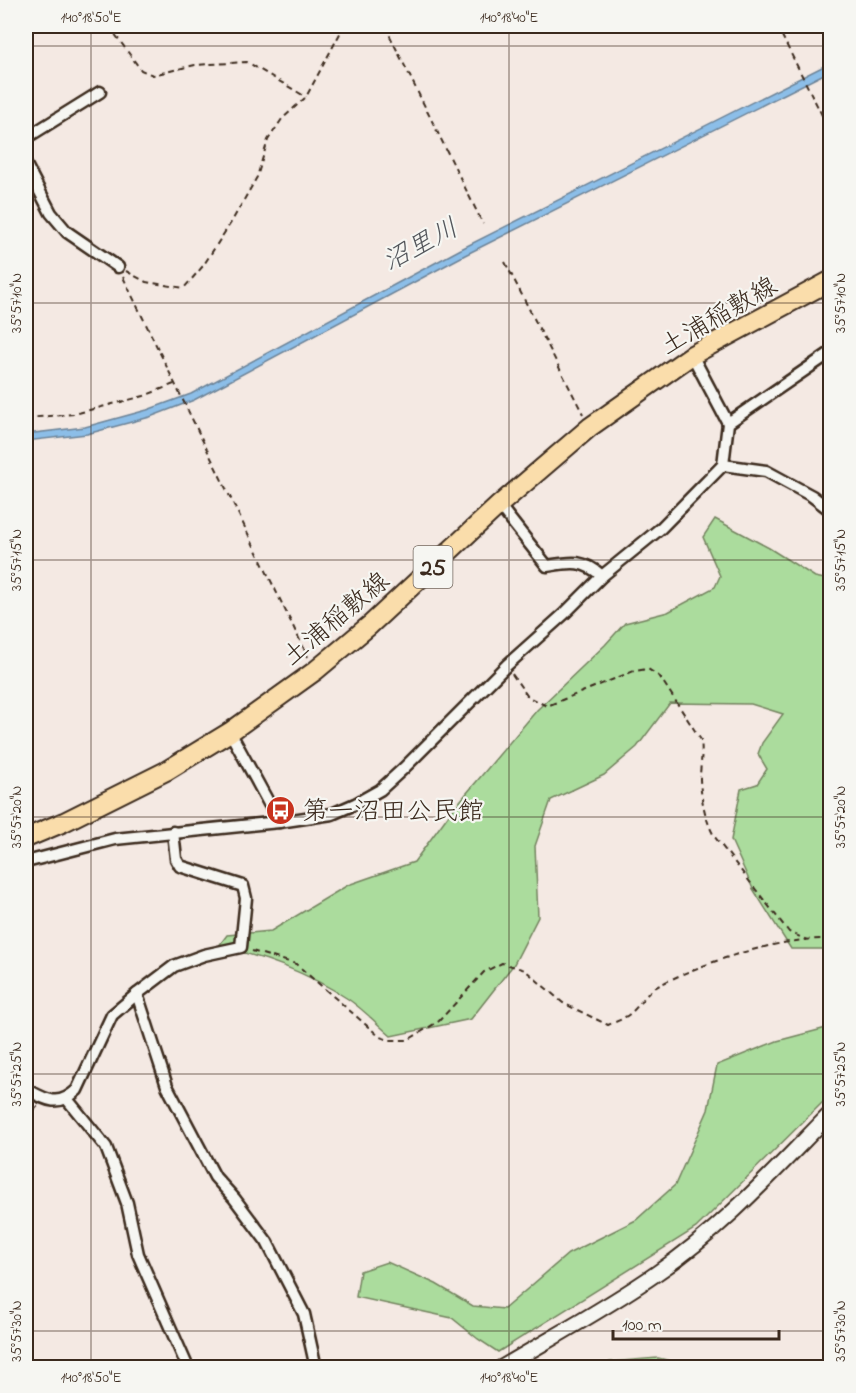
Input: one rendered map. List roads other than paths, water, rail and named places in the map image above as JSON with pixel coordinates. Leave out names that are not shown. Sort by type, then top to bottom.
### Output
[{"type":"main road","name":"土浦稲敷線","points":[[26,838],[64,822],[166,771],[230,732],[315,671],[370,625],[499,505],[590,427],[692,355],[831,281]]},
{"type":"street","points":[[26,138],[100,92]]},
{"type":"street","points":[[26,165],[51,213],[67,232],[118,267]]},
{"type":"street","points":[[728,423],[831,353]]},
{"type":"street","points":[[26,862],[115,839],[279,822],[332,814],[380,790],[507,665],[602,576],[661,528],[723,465],[728,423],[692,355]]},
{"type":"street","points":[[723,465],[766,471],[812,496],[831,510]]},
{"type":"street","points":[[499,505],[547,566],[570,562],[591,566],[602,576]]},
{"type":"street","points":[[230,732],[279,822]]},
{"type":"street","points":[[26,1089],[44,1100],[67,1099],[77,1090],[112,1015],[174,966],[204,955],[241,947],[246,898],[243,886],[180,867],[176,859],[173,832]]},
{"type":"street","points":[[137,994],[167,1086],[215,1177],[267,1242],[304,1314],[315,1368]]},
{"type":"street","points":[[67,1099],[106,1147],[127,1203],[138,1254],[188,1368]]},
{"type":"street","points":[[501,1368],[657,1273],[699,1241],[741,1206],[831,1114]]},
{"type":"water","name":"沼里川","points":[[830,63],[830,71],[465,255],[194,400],[150,417],[87,434],[26,441],[26,434],[85,427],[147,410],[191,394],[461,249]]},
{"type":"place","name":"第一沼田公民館","points":[[281,810]]}]
